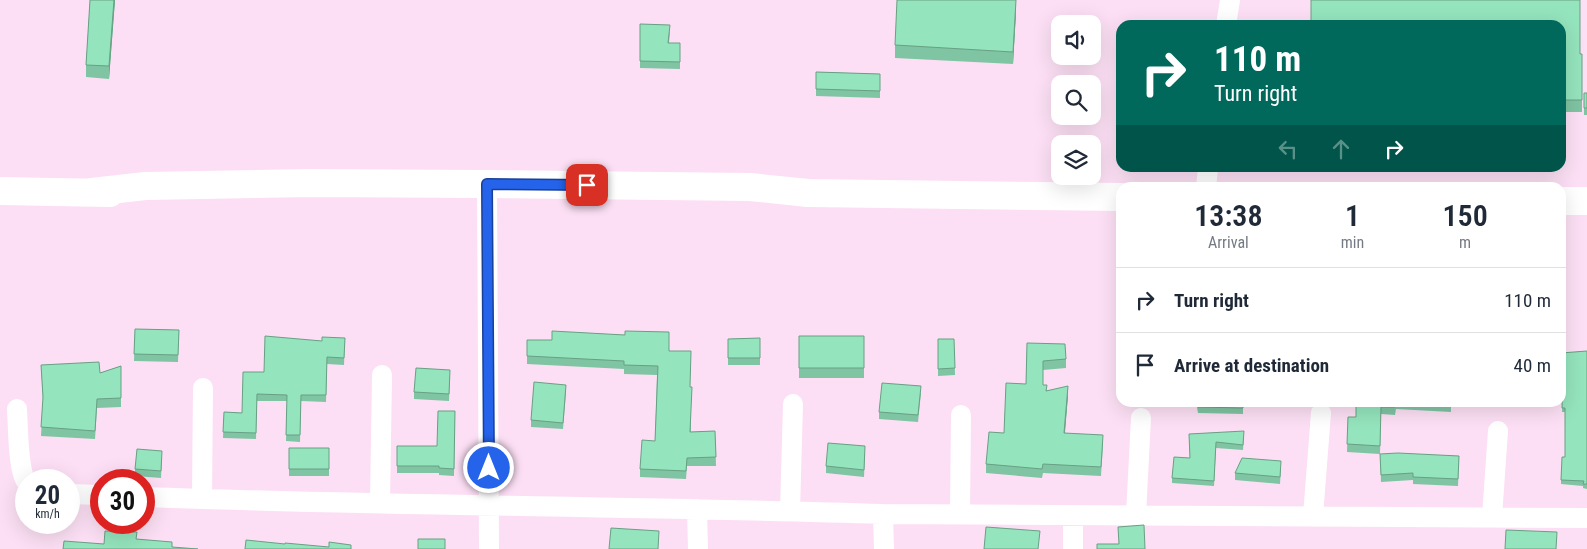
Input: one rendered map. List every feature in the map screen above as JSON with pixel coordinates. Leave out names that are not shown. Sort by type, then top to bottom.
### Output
[{"type":"main road","points":[[0,192],[92,192],[145,186],[310,183],[487,191],[750,187],[808,193],[1116,197]]},
{"type":"main road","points":[[1566,201],[1587,201]]},
{"type":"street","points":[[1227,20],[1230,0]]},
{"type":"street","points":[[487,191],[489,549]]},
{"type":"street","points":[[380,503],[382,375]]},
{"type":"street","points":[[202,499],[203,388]]},
{"type":"street","points":[[790,511],[793,404]]},
{"type":"street","points":[[17,409],[22,469]]},
{"type":"street","points":[[1313,516],[1321,413]]},
{"type":"street","points":[[960,514],[961,415]]},
{"type":"street","points":[[1136,515],[1141,418]]},
{"type":"street","points":[[1492,517],[1498,431]]},
{"type":"street","points":[[155,497],[883,514],[1587,518]]},
{"type":"street","points":[[697,509],[698,549]]},
{"type":"street","points":[[883,514],[884,549]]},
{"type":"street","points":[[1073,515],[1073,549]]},
{"type":"building","points":[[90,0],[114,0],[109,66],[86,65]]},
{"type":"building","points":[[897,0],[1016,0],[1013,52],[895,45]]},
{"type":"building","points":[[1311,0],[1580,0],[1582,100],[1566,100],[1566,20],[1311,20]]},
{"type":"building","points":[[640,24],[670,25],[668,43],[680,43],[680,62],[640,61]]},
{"type":"building","points":[[816,72],[880,74],[880,91],[816,89]]},
{"type":"building","points":[[1584,93],[1587,93],[1587,108],[1584,108]]},
{"type":"building","points":[[135,329],[179,330],[178,355],[134,354]]},
{"type":"building","points":[[552,331],[625,335],[625,331],[669,332],[669,351],[691,351],[690,432],[715,431],[716,457],[687,458],[686,471],[640,469],[642,440],[655,441],[658,366],[624,365],[624,361],[527,356],[527,340],[552,340]]},
{"type":"building","points":[[265,336],[322,341],[322,337],[345,338],[344,358],[327,357],[326,395],[301,395],[300,435],[286,435],[287,395],[257,394],[256,433],[223,432],[224,412],[242,413],[243,372],[264,372]]},
{"type":"building","points":[[799,336],[864,336],[864,368],[799,368]]},
{"type":"building","points":[[760,338],[760,358],[728,358],[728,339]]},
{"type":"building","points":[[938,339],[954,339],[955,368],[938,369]]},
{"type":"building","points":[[1027,343],[1065,344],[1066,359],[1043,361],[1043,385],[1047,385],[1046,391],[1068,386],[1064,433],[1103,435],[1101,467],[1043,464],[1042,469],[986,464],[989,432],[1004,433],[1006,383],[1026,384]]},
{"type":"building","points":[[1587,351],[1587,484],[1583,484],[1584,481],[1561,480],[1562,457],[1565,457],[1565,408],[1562,408],[1566,407],[1566,353]]},
{"type":"building","points":[[99,362],[100,373],[121,366],[121,398],[97,399],[95,431],[41,427],[43,397],[41,365]]},
{"type":"building","points":[[416,368],[450,370],[449,394],[414,392]]},
{"type":"building","points":[[534,382],[566,385],[563,423],[531,420]]},
{"type":"building","points":[[882,383],[921,386],[918,415],[879,412]]},
{"type":"building","points":[[1198,407],[1243,407],[1243,408]]},
{"type":"building","points":[[1356,407],[1381,407],[1380,446],[1347,444],[1348,417],[1356,417]]},
{"type":"building","points":[[438,411],[455,411],[454,469],[439,468],[439,466],[397,466],[397,446],[437,446]]},
{"type":"building","points":[[1244,431],[1243,445],[1216,442],[1214,481],[1172,478],[1174,457],[1190,458],[1189,434]]},
{"type":"building","points":[[828,443],[865,446],[864,470],[826,466]]},
{"type":"building","points":[[289,448],[329,448],[329,469],[289,469]]},
{"type":"building","points":[[137,449],[162,451],[161,471],[155,469],[135,469]]},
{"type":"building","points":[[1380,454],[1459,456],[1458,479],[1413,477],[1413,473],[1381,475]]},
{"type":"building","points":[[1242,458],[1281,461],[1280,477],[1235,473]]},
{"type":"building","points":[[1144,525],[1145,549],[1097,549],[1097,544],[1119,544],[1118,527]]},
{"type":"building","points":[[986,527],[1040,531],[1038,549],[984,549]]},
{"type":"building","points":[[611,528],[659,531],[658,549],[609,549]]},
{"type":"building","points":[[1506,530],[1557,532],[1556,549],[1505,549]]},
{"type":"building","points":[[105,534],[137,534],[136,539],[172,542],[172,547],[198,549],[63,549],[64,541],[104,544]]},
{"type":"building","points":[[418,539],[445,539],[445,549],[418,549]]},
{"type":"building","points":[[246,540],[329,547],[329,542],[351,545],[351,549],[245,549]]},
{"type":"route","points":[[489,468],[487,184],[587,185]]}]
